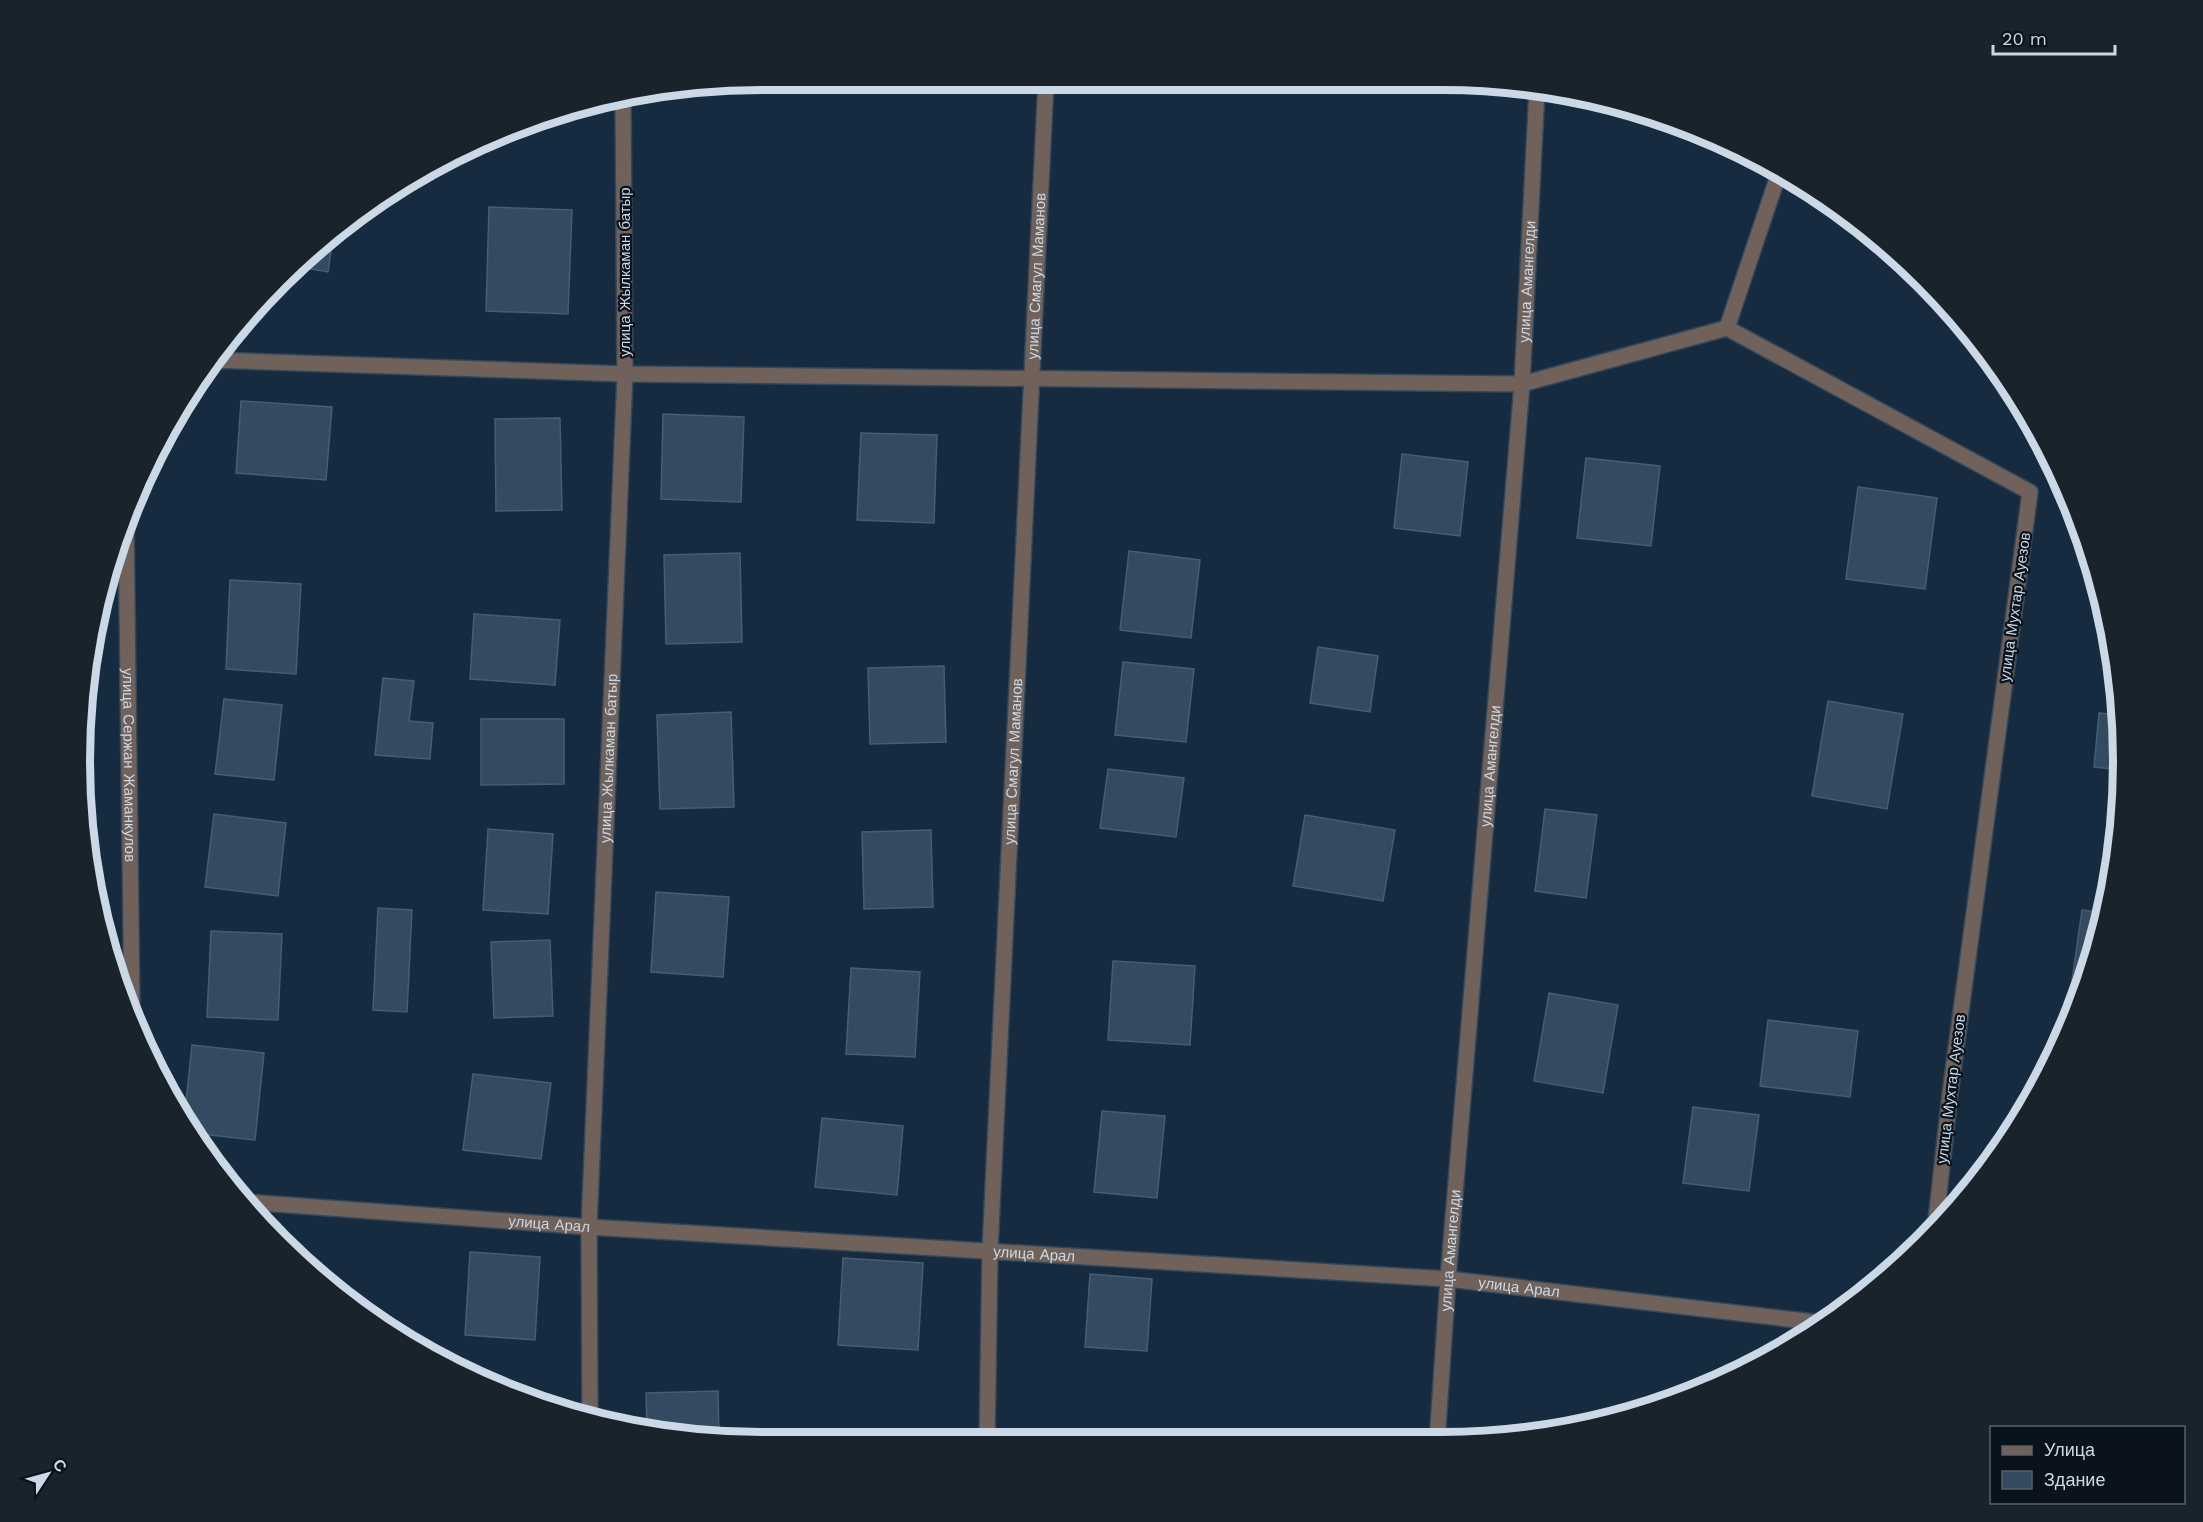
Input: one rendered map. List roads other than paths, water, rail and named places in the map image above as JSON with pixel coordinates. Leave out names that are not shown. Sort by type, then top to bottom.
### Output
[{"type":"street","name":"улица Смагул Маманов","points":[[987,1432],[990,1250],[1046,90]]},
{"type":"street","name":"улица Амангелди","points":[[1438,1432],[1448,1279],[1522,384],[1537,97]]},
{"type":"street","name":"улица Жылкаман батыр","points":[[590,1410],[589,1227],[626,374],[623,105]]},
{"type":"street","points":[[223,360],[626,374],[1522,384],[1727,328],[1777,179]]},
{"type":"street","name":"улица Мухтар Ауезов","points":[[1727,328],[2030,492],[1951,1082],[1937,1213]]},
{"type":"street","name":"улица Сержан Жаманкулов","points":[[126,544],[132,993]]},
{"type":"street","name":"улица Арал","points":[[257,1203],[589,1227],[1448,1279],[1811,1322]]}]
